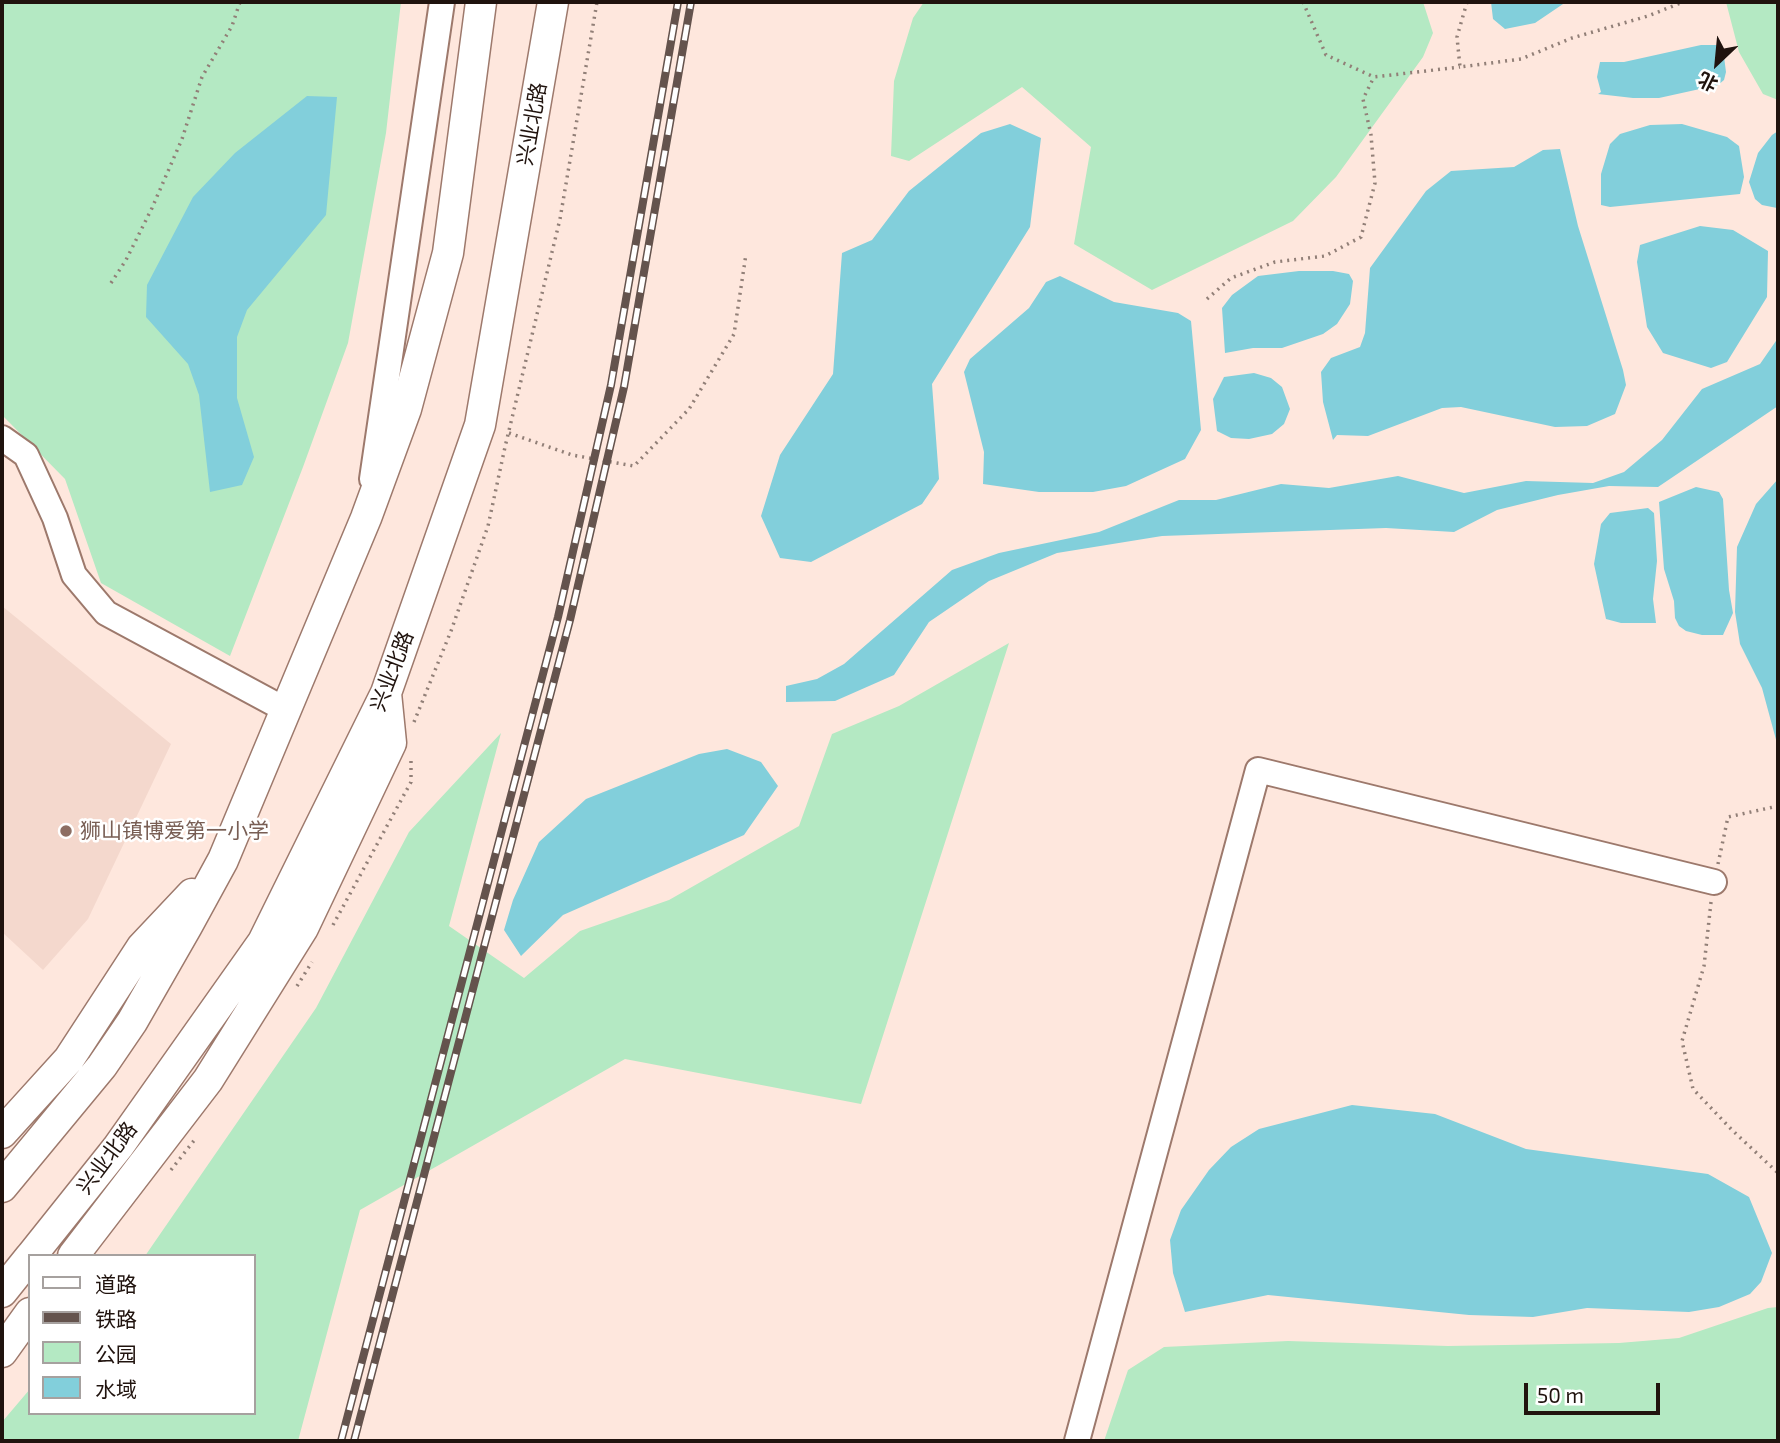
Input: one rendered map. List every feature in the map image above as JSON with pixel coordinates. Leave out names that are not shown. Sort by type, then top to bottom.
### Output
[{"type":"main road","name":"兴业北路","points":[[32,1254],[118,1147],[263,942],[386,693],[480,425],[553,2]]},
{"type":"main road","points":[[2,1187],[102,1066],[132,1022],[223,860],[366,518],[406,410],[448,253],[479,6]]},
{"type":"main road","points":[[76,1254],[208,1080],[303,928],[391,743],[386,693]]},
{"type":"main road","points":[[2,1133],[69,1059],[142,947],[223,860]]},
{"type":"main road","name":"兴业北路","points":[[2,1292],[28,1259]]},
{"type":"main road","points":[[2,1352],[28,1316]]},
{"type":"street","points":[[366,518],[442,2]]},
{"type":"street","points":[[2,438],[26,455],[55,517],[74,575],[106,613],[286,710]]},
{"type":"street","points":[[1077,1441],[1258,771],[1714,882]]},
{"type":"path","points":[[111,283],[126,260],[152,208],[181,139],[202,77],[232,26],[240,2]]},
{"type":"path","points":[[1303,2],[1326,55],[1374,77],[1521,59],[1572,38],[1648,16],[1683,2]]},
{"type":"path","points":[[1460,67],[1457,37],[1467,2]]},
{"type":"path","points":[[1207,299],[1231,278],[1275,262],[1325,256],[1361,237],[1375,183],[1371,135],[1363,99],[1374,77]]},
{"type":"path","points":[[480,425],[572,455],[635,466],[689,409],[734,334],[746,254]]},
{"type":"path","points":[[1778,806],[1728,817],[1714,882],[1704,966],[1682,1041],[1693,1089],[1778,1173]]},
{"type":"shaded area","name":"狮山镇博爱第一小学","points":[[2,606],[171,744],[88,919],[43,970],[2,932]]},
{"type":"green space","points":[[2,2],[401,2],[386,133],[348,343],[230,656],[101,583],[65,479],[2,415]]},
{"type":"green space","points":[[924,2],[1423,2],[1433,33],[1423,57],[1336,177],[1293,221],[1152,290],[1074,244],[1091,147],[1022,87],[909,161],[891,156],[894,81],[913,18]]},
{"type":"green space","points":[[1726,2],[1778,2],[1778,100],[1763,94],[1739,52]]},
{"type":"green space","points":[[1009,643],[861,1104],[625,1059],[360,1210],[298,1441],[2,1441],[2,1422],[28,1391],[28,1415],[256,1415],[256,1254],[146,1254],[316,1008],[409,832],[501,733],[449,926],[524,978],[580,931],[669,900],[799,826],[832,734],[899,706]]},
{"type":"green space","points":[[1778,1307],[1778,1441],[1104,1441],[1128,1370],[1164,1347],[1288,1341],[1448,1346],[1619,1343],[1679,1338]]},
{"type":"water","points":[[1491,2],[1566,2],[1535,23],[1505,29],[1493,19]]},
{"type":"water","points":[[1701,45],[1718,45],[1723,49],[1726,72],[1724,80],[1718,85],[1659,98],[1598,94],[1601,92],[1597,77],[1600,62],[1624,62]]},
{"type":"water","points":[[307,96],[337,97],[326,215],[247,310],[237,337],[237,398],[254,457],[242,485],[210,492],[199,395],[188,364],[146,317],[147,285],[193,197],[235,153]]},
{"type":"water","points":[[1010,124],[1041,138],[1030,227],[932,384],[939,479],[922,504],[811,562],[780,558],[761,516],[780,455],[833,374],[842,253],[872,240],[909,191],[981,133]]},
{"type":"water","points":[[1682,124],[1727,137],[1739,146],[1744,177],[1740,194],[1610,207],[1601,205],[1601,174],[1610,144],[1620,134],[1650,125]]},
{"type":"water","points":[[1778,131],[1777,208],[1762,205],[1755,199],[1749,182],[1758,153]]},
{"type":"water","points":[[1560,149],[1578,226],[1623,370],[1626,385],[1615,414],[1587,426],[1555,427],[1461,407],[1442,408],[1368,436],[1337,435],[1333,440],[1323,402],[1321,372],[1331,358],[1360,347],[1365,333],[1370,268],[1426,191],[1451,171],[1514,167],[1543,150]]},
{"type":"water","points":[[1700,226],[1733,230],[1768,251],[1767,297],[1727,362],[1711,368],[1663,353],[1647,327],[1637,262],[1640,245]]},
{"type":"water","points":[[1299,271],[1349,274],[1353,281],[1350,304],[1337,324],[1323,334],[1282,348],[1253,348],[1225,353],[1222,308],[1232,295],[1258,276]]},
{"type":"water","points":[[1060,276],[1114,302],[1178,313],[1191,321],[1201,430],[1185,459],[1126,486],[1093,492],[1039,492],[983,484],[984,452],[964,372],[970,359],[1029,308],[1046,282]]},
{"type":"water","points":[[1778,338],[1778,406],[1658,487],[1609,486],[1558,495],[1497,510],[1454,532],[1386,528],[1162,536],[1057,553],[989,581],[929,622],[894,675],[835,701],[786,702],[786,686],[817,679],[844,664],[952,570],[999,553],[1099,532],[1179,500],[1216,500],[1281,484],[1329,488],[1398,476],[1464,493],[1526,481],[1593,483],[1624,472],[1662,440],[1702,389],[1760,364]]},
{"type":"water","points":[[1254,373],[1271,378],[1282,387],[1290,409],[1284,424],[1272,434],[1249,439],[1231,438],[1217,431],[1213,399],[1224,377]]},
{"type":"water","points":[[1778,479],[1778,747],[1762,688],[1740,644],[1735,612],[1737,547],[1756,504]]},
{"type":"water","points":[[1696,487],[1719,492],[1723,499],[1733,613],[1723,635],[1702,635],[1686,631],[1679,626],[1664,569],[1659,502]]},
{"type":"water","points":[[1648,508],[1654,513],[1657,561],[1653,599],[1656,623],[1621,623],[1606,619],[1594,564],[1601,524],[1610,513]]},
{"type":"water","points":[[727,749],[761,762],[778,786],[744,835],[563,915],[521,956],[504,930],[513,900],[539,842],[586,799],[699,754]]},
{"type":"water","points":[[1352,1105],[1435,1114],[1526,1149],[1708,1174],[1749,1197],[1772,1253],[1761,1282],[1750,1294],[1719,1307],[1689,1312],[1587,1308],[1533,1317],[1469,1315],[1268,1295],[1185,1312],[1173,1273],[1170,1240],[1181,1210],[1209,1170],[1231,1147],[1259,1129]]},
{"type":"railway","points":[[341,1441],[558,617],[611,385],[678,2]]},
{"type":"railway","points":[[354,1441],[570,620],[624,387],[691,2]]},
{"type":"place","name":"狮山镇博爱第一小学","points":[[66,831]]}]
